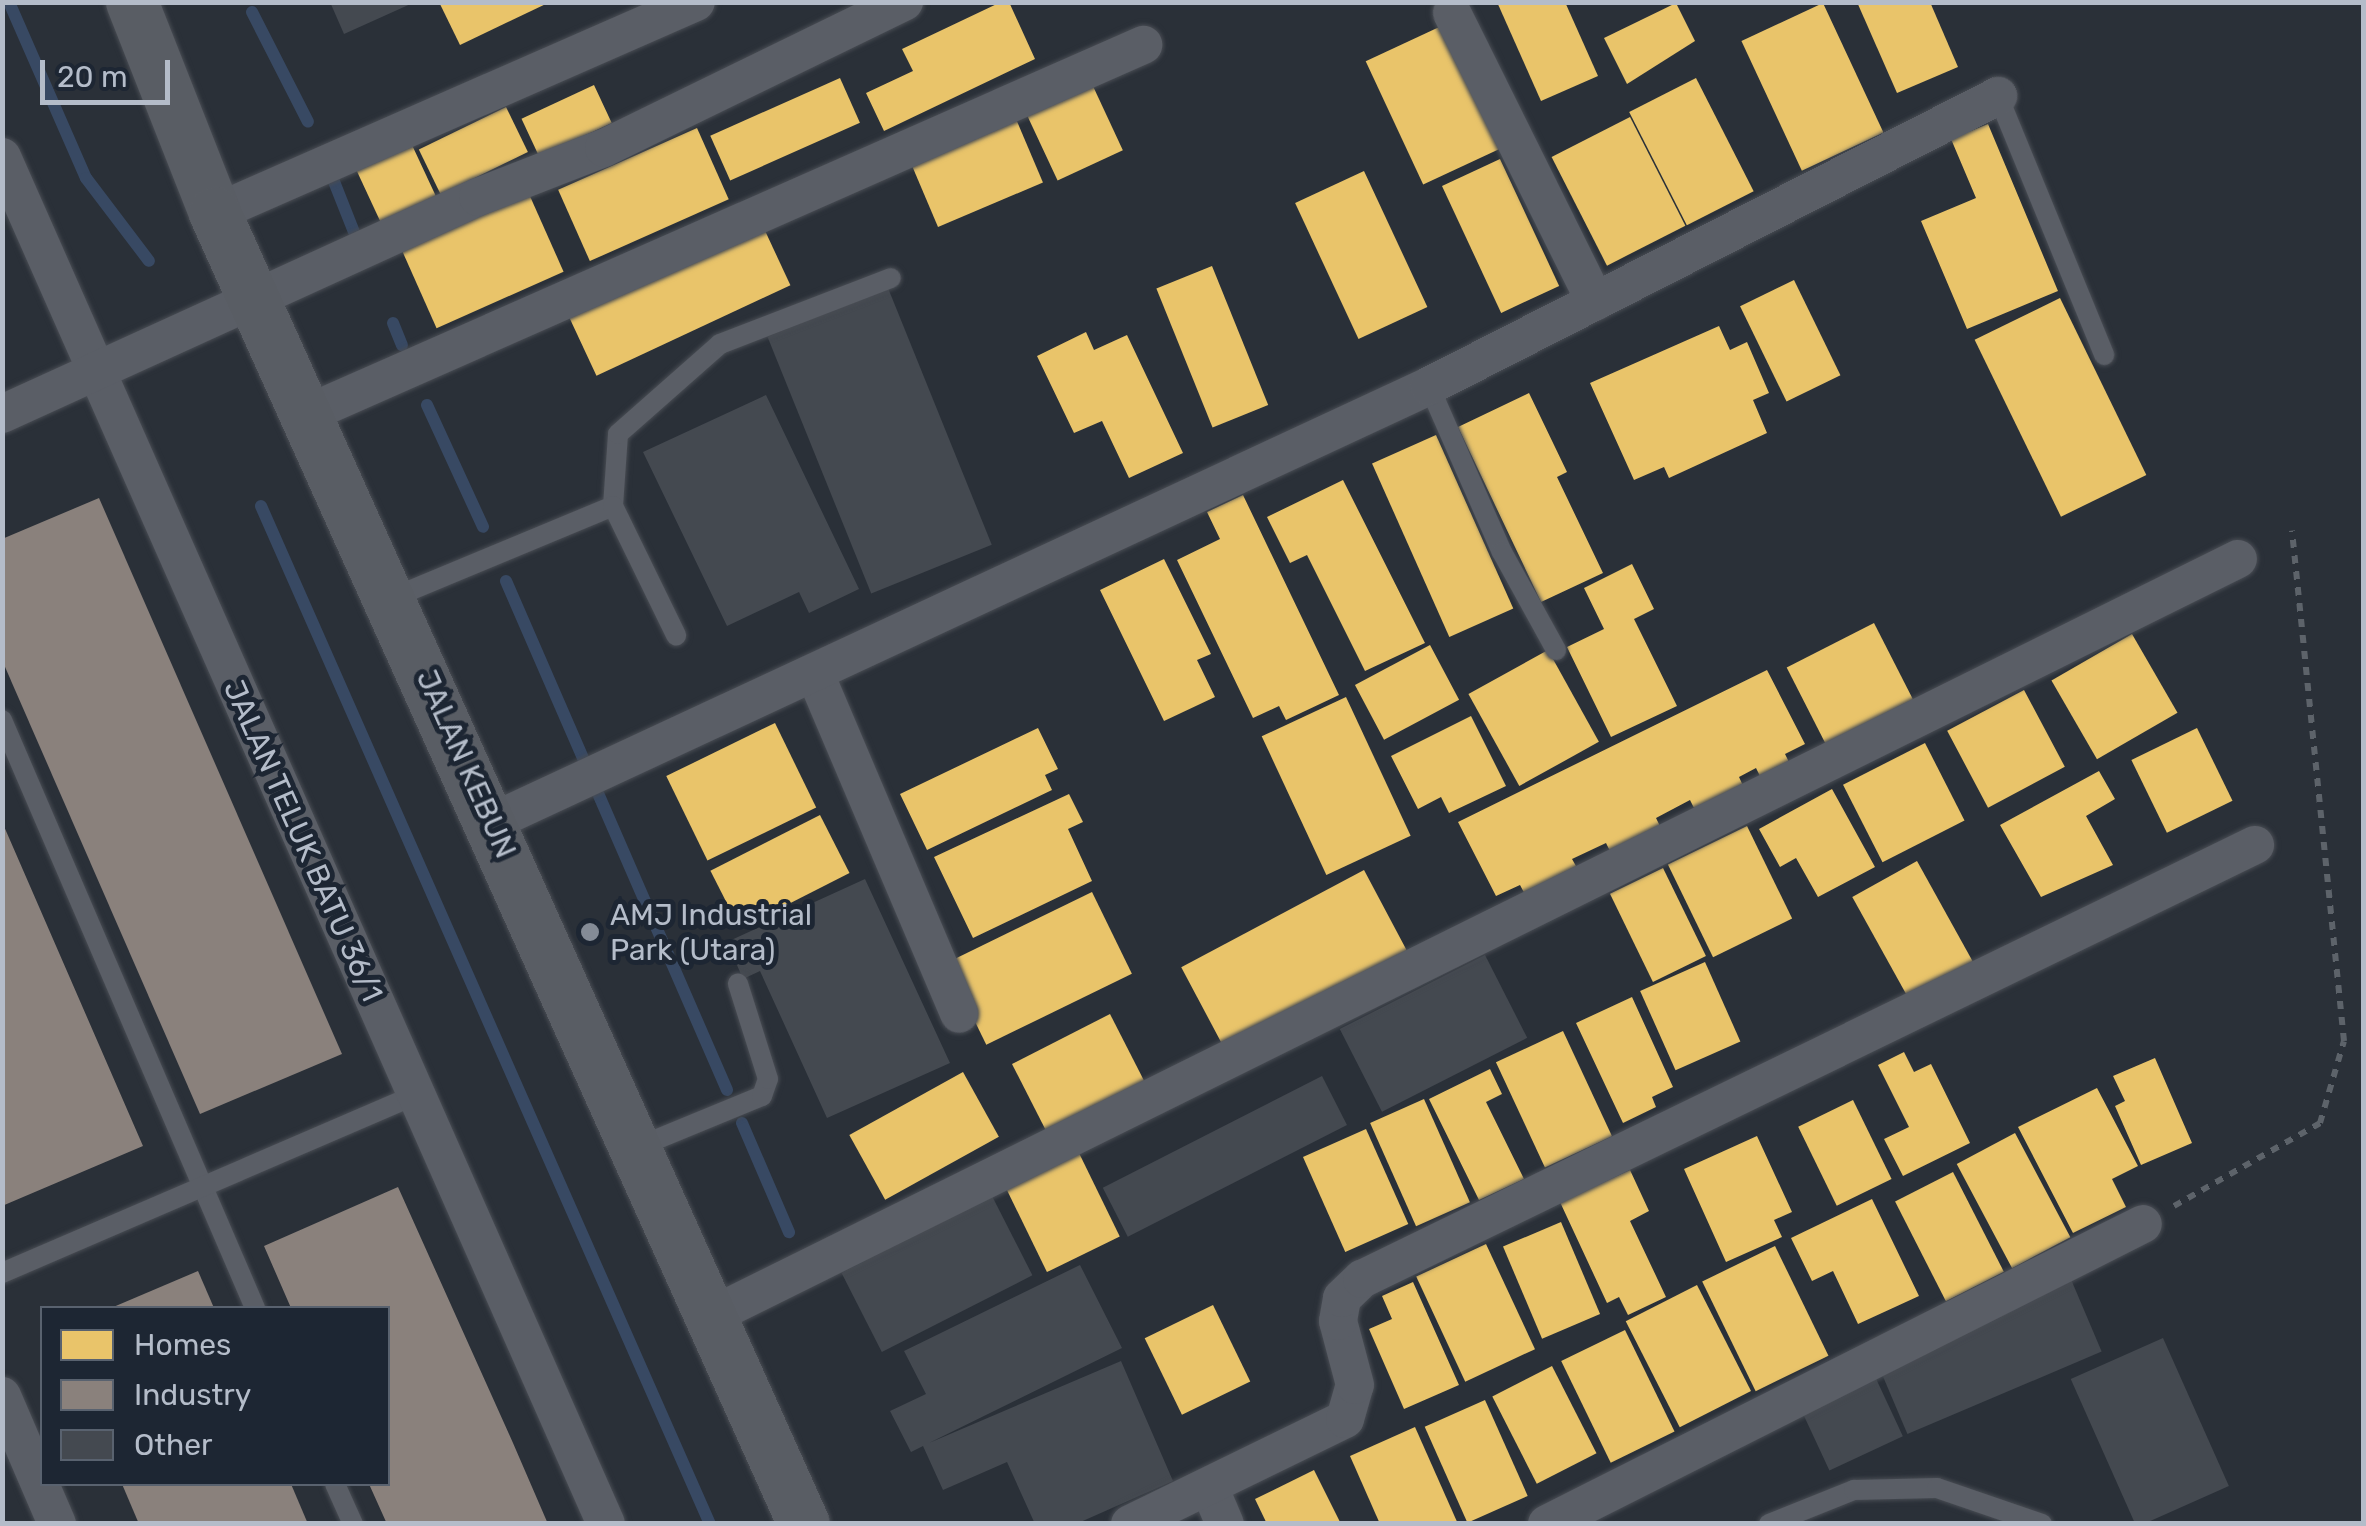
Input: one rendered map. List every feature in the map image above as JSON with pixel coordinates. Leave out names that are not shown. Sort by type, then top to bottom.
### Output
[{"type":"main road","name":"JALAN KEBUN","points":[[135,4],[216,213],[392,598],[804,1524]]},
{"type":"street","points":[[216,213],[696,2]]},
{"type":"street","points":[[2,414],[258,302],[478,197],[604,148],[904,2]]},
{"type":"street","points":[[1452,13],[1596,302]]},
{"type":"street","points":[[309,413],[1143,45]]},
{"type":"street","points":[[492,822],[1429,386],[1998,96]]},
{"type":"street","name":"JALAN TELUK BATU 36/1","points":[[2,157],[606,1524]]},
{"type":"street","points":[[713,1315],[2238,559]]},
{"type":"street","points":[[815,674],[959,1014]]},
{"type":"street","points":[[1130,1524],[1210,1489],[1344,1420],[1354,1386],[1338,1322],[1342,1298],[1362,1279],[2255,845]]},
{"type":"street","points":[[1547,1524],[2143,1224]]},
{"type":"street","points":[[2,1396],[40,1484]]},
{"type":"street","points":[[41,1486],[57,1524]]},
{"type":"street","points":[[1210,1489],[1225,1524]]},
{"type":"lane","points":[[1998,96],[2104,354]]},
{"type":"lane","points":[[676,635],[613,506],[618,434],[720,344],[890,278]]},
{"type":"lane","points":[[1429,386],[1502,552],[1556,650]]},
{"type":"lane","points":[[392,598],[613,506]]},
{"type":"lane","points":[[2,720],[200,1188],[254,1306]]},
{"type":"lane","points":[[638,1147],[762,1096],[768,1079],[738,984]]},
{"type":"lane","points":[[2,1273],[416,1094]]},
{"type":"lane","points":[[336,1486],[354,1524]]},
{"type":"lane","points":[[1768,1524],[1854,1490],[1937,1488],[2042,1524]]},
{"type":"path","points":[[2143,1224],[2320,1123],[2344,1041],[2292,531]]},
{"type":"building: Homes","points":[[439,2],[550,2],[460,45]]},
{"type":"building: Homes","points":[[1001,2],[1009,2],[1035,59],[884,131],[866,93],[913,71],[902,49]]},
{"type":"building: Homes","points":[[1497,2],[1565,2],[1598,76],[1541,101]]},
{"type":"building: Homes","points":[[1857,2],[1930,2],[1958,67],[1897,93]]},
{"type":"building: Homes","points":[[1676,3],[1695,41],[1627,84],[1604,38]]},
{"type":"building: Homes","points":[[1823,3],[1883,133],[1802,171],[1741,41]]},
{"type":"building: Homes","points":[[1450,22],[1507,145],[1423,185],[1366,61]]},
{"type":"building: Homes","points":[[840,78],[860,123],[730,181],[710,136]]},
{"type":"building: Homes","points":[[1696,78],[1754,191],[1687,225],[1629,112]]},
{"type":"building: Homes","points":[[1092,84],[1123,150],[1058,181],[1027,114]]},
{"type":"building: Homes","points":[[594,85],[612,123],[539,157],[521,119]]},
{"type":"building: Homes","points":[[506,107],[528,152],[441,194],[419,150]]},
{"type":"building: Homes","points":[[1630,117],[1685,226],[1607,266],[1552,157]]},
{"type":"building: Homes","points":[[1016,119],[1043,183],[938,227],[911,164]]},
{"type":"building: Homes","points":[[1988,124],[2058,291],[1967,329],[1921,221],[1976,198],[1951,139]]},
{"type":"building: Homes","points":[[697,128],[729,199],[590,261],[558,190]]},
{"type":"building: Homes","points":[[412,145],[439,202],[383,228],[357,171]]},
{"type":"building: Homes","points":[[1500,159],[1559,286],[1501,313],[1442,186]]},
{"type":"building: Homes","points":[[1364,171],[1427,307],[1359,339],[1295,203]]},
{"type":"building: Homes","points":[[529,194],[564,272],[437,328],[402,251]]},
{"type":"building: Homes","points":[[760,220],[790,285],[596,376],[566,310]]},
{"type":"building: Homes","points":[[1212,266],[1268,405],[1213,428],[1156,288]]},
{"type":"building: Homes","points":[[1794,280],[1840,375],[1787,402],[1740,306]]},
{"type":"building: Homes","points":[[2060,298],[2146,475],[2061,517],[1975,340]]},
{"type":"building: Homes","points":[[1719,326],[1730,350],[1747,342],[1769,393],[1753,400],[1767,433],[1669,478],[1664,467],[1634,480],[1590,383]]},
{"type":"building: Homes","points":[[1086,332],[1094,350],[1127,335],[1183,453],[1129,478],[1102,421],[1074,433],[1037,356]]},
{"type":"building: Homes","points":[[1529,393],[1567,472],[1557,477],[1603,573],[1541,602],[1458,427]]},
{"type":"building: Homes","points":[[1436,435],[1513,609],[1449,637],[1372,463]]},
{"type":"building: Homes","points":[[1343,480],[1425,643],[1365,671],[1307,555],[1290,563],[1267,517]]},
{"type":"building: Homes","points":[[1243,495],[1339,695],[1286,720],[1279,706],[1253,718],[1177,560],[1220,539],[1207,512]]},
{"type":"building: Homes","points":[[1164,559],[1211,654],[1197,660],[1215,697],[1164,721],[1100,590]]},
{"type":"building: Homes","points":[[1632,564],[1654,609],[1634,619],[1677,706],[1611,737],[1567,647],[1604,629],[1584,588]]},
{"type":"building: Homes","points":[[1874,623],[1915,704],[1828,749],[1787,667]]},
{"type":"building: Homes","points":[[2132,634],[2178,713],[2097,759],[2051,681]]},
{"type":"building: Homes","points":[[1430,645],[1459,700],[1384,740],[1355,685]]},
{"type":"building: Homes","points":[[1548,650],[1599,742],[1519,786],[1468,694]]},
{"type":"building: Homes","points":[[1767,670],[1805,744],[1785,754],[1793,770],[1764,784],[1756,768],[1739,777],[1746,792],[1698,816],[1690,800],[1656,818],[1663,832],[1613,857],[1606,843],[1572,859],[1580,873],[1527,898],[1520,885],[1496,896],[1458,822]]},
{"type":"building: Homes","points":[[2024,690],[2065,767],[1988,808],[1947,731]]},
{"type":"building: Homes","points":[[1346,697],[1411,836],[1326,875],[1262,736]]},
{"type":"building: Homes","points":[[1471,716],[1506,786],[1449,813],[1441,797],[1418,809],[1391,756]]},
{"type":"building: Homes","points":[[775,723],[816,807],[707,861],[666,776]]},
{"type":"building: Homes","points":[[1038,728],[1058,769],[1045,775],[1052,790],[927,850],[900,794]]},
{"type":"building: Homes","points":[[2197,728],[2233,801],[2167,833],[2131,760]]},
{"type":"building: Homes","points":[[1925,743],[1964,821],[1883,862],[1843,785]]},
{"type":"building: Homes","points":[[2099,771],[2115,799],[2086,816],[2113,865],[2041,897],[2000,825]]},
{"type":"building: Homes","points":[[1832,789],[1875,867],[1818,897],[1796,858],[1780,867],[1759,829]]},
{"type":"building: Homes","points":[[1069,794],[1083,822],[1068,829],[1092,881],[973,938],[934,857]]},
{"type":"building: Homes","points":[[820,815],[850,873],[740,929],[710,871]]},
{"type":"building: Homes","points":[[1747,826],[1792,919],[1713,957],[1668,865]]},
{"type":"building: Homes","points":[[1917,861],[1975,965],[1910,1001],[1852,897]]},
{"type":"building: Homes","points":[[1663,868],[1706,956],[1653,982],[1610,894]]},
{"type":"building: Homes","points":[[1364,870],[1408,953],[1225,1050],[1181,967]]},
{"type":"building: Homes","points":[[1092,892],[1132,974],[986,1045],[946,963]]},
{"type":"building: Homes","points":[[1705,962],[1740,1041],[1676,1070],[1640,991]]},
{"type":"building: Homes","points":[[1632,997],[1673,1087],[1652,1097],[1656,1107],[1623,1123],[1576,1023]]},
{"type":"building: Homes","points":[[1110,1014],[1145,1083],[1047,1133],[1012,1064]]},
{"type":"building: Homes","points":[[1563,1031],[1612,1136],[1545,1167],[1496,1062]]},
{"type":"building: Homes","points":[[1904,1052],[1914,1072],[1931,1064],[1970,1143],[1903,1176],[1884,1139],[1909,1127],[1878,1065]]},
{"type":"building: Homes","points":[[2155,1058],[2192,1143],[2141,1165],[2115,1106],[2125,1101],[2113,1076]]},
{"type":"building: Homes","points":[[1490,1069],[1502,1094],[1486,1102],[1524,1179],[1479,1200],[1429,1099]]},
{"type":"building: Homes","points":[[963,1072],[999,1137],[885,1200],[849,1135]]},
{"type":"building: Homes","points":[[2097,1088],[2138,1166],[2112,1179],[2126,1207],[2073,1233],[2018,1127]]},
{"type":"building: Homes","points":[[1424,1099],[1470,1202],[1416,1226],[1370,1123]]},
{"type":"building: Homes","points":[[1853,1100],[1892,1179],[1837,1206],[1798,1127]]},
{"type":"building: Homes","points":[[1366,1129],[1408,1224],[1345,1252],[1303,1157]]},
{"type":"building: Homes","points":[[2015,1133],[2070,1237],[2012,1268],[1957,1164]]},
{"type":"building: Homes","points":[[1757,1136],[1792,1212],[1774,1220],[1782,1237],[1726,1262],[1684,1169]]},
{"type":"building: Homes","points":[[1079,1153],[1120,1237],[1047,1272],[1006,1189]]},
{"type":"building: Homes","points":[[1630,1170],[1649,1211],[1630,1221],[1666,1297],[1628,1315],[1619,1297],[1607,1303],[1560,1202]]},
{"type":"building: Homes","points":[[1953,1172],[2004,1272],[1946,1301],[1895,1202]]},
{"type":"building: Homes","points":[[1872,1199],[1919,1296],[1858,1324],[1833,1271],[1812,1281],[1791,1238]]},
{"type":"building: Homes","points":[[1561,1222],[1600,1314],[1542,1339],[1503,1247]]},
{"type":"building: Homes","points":[[1486,1244],[1535,1349],[1465,1382],[1416,1277]]},
{"type":"building: Homes","points":[[1775,1246],[1828,1356],[1756,1391],[1702,1282]]},
{"type":"building: Homes","points":[[1413,1282],[1459,1385],[1404,1409],[1369,1329],[1392,1319],[1382,1296]]},
{"type":"building: Homes","points":[[1697,1285],[1751,1391],[1680,1427],[1626,1321]]},
{"type":"building: Homes","points":[[1213,1305],[1250,1381],[1182,1415],[1145,1338]]},
{"type":"building: Homes","points":[[1625,1330],[1675,1432],[1611,1463],[1561,1361]]},
{"type":"building: Homes","points":[[1552,1366],[1596,1453],[1537,1484],[1492,1396]]},
{"type":"building: Homes","points":[[1485,1400],[1528,1496],[1467,1523],[1425,1427]]},
{"type":"building: Homes","points":[[1415,1427],[1458,1524],[1380,1524],[1350,1456]]},
{"type":"building: Homes","points":[[1314,1470],[1341,1524],[1267,1524],[1255,1499]]},
{"type":"building: Industry","points":[[99,498],[342,1054],[200,1114],[2,660],[2,539]]},
{"type":"building: Industry","points":[[3,824],[143,1146],[2,1206],[3,844]]},
{"type":"building: Industry","points":[[398,1187],[548,1524],[387,1524],[370,1486],[390,1486],[390,1306],[290,1306],[264,1246]]},
{"type":"building: Industry","points":[[198,1271],[213,1306],[116,1306]]},
{"type":"building: Industry","points":[[123,1486],[292,1486],[308,1524],[139,1524]]},
{"type":"building: Other","points":[[330,2],[415,2],[344,34]]},
{"type":"building: Other","points":[[888,288],[992,545],[871,594],[767,337]]},
{"type":"building: Other","points":[[766,395],[859,589],[809,613],[799,592],[727,626],[643,452]]},
{"type":"building: Other","points":[[865,879],[950,1063],[827,1118],[760,971],[743,979],[727,942]]},
{"type":"building: Other","points":[[1485,955],[1527,1038],[1382,1112],[1340,1029]]},
{"type":"building: Other","points":[[1322,1076],[1347,1125],[1128,1237],[1103,1188]]},
{"type":"building: Other","points":[[992,1196],[1032,1275],[882,1352],[841,1273]]},
{"type":"building: Other","points":[[1080,1265],[1122,1348],[929,1443],[1121,1361],[1173,1481],[1076,1524],[1035,1524],[1007,1462],[943,1490],[923,1446],[911,1452],[890,1411],[926,1394],[904,1351]]},
{"type":"building: Other","points":[[2070,1277],[2102,1352],[1907,1434],[1876,1359]]},
{"type":"building: Other","points":[[2163,1338],[2229,1486],[2144,1524],[2135,1524],[2071,1379]]},
{"type":"building: Other","points":[[1872,1370],[1903,1436],[1829,1470],[1799,1404]]},
{"type":"waterway","points":[[9,2],[86,178],[149,261]]},
{"type":"waterway","points":[[252,12],[308,122]]},
{"type":"waterway","points":[[333,179],[356,237]]},
{"type":"waterway","points":[[393,323],[402,345]]},
{"type":"waterway","points":[[427,405],[483,527]]},
{"type":"waterway","points":[[261,506],[710,1524]]},
{"type":"waterway","points":[[506,581],[587,767]]},
{"type":"waterway","points":[[597,791],[727,1090]]},
{"type":"waterway","points":[[742,1123],[789,1232]]},
{"type":"place","name":"AMJ Industrial Park (Utara)","points":[[590,932]]}]
